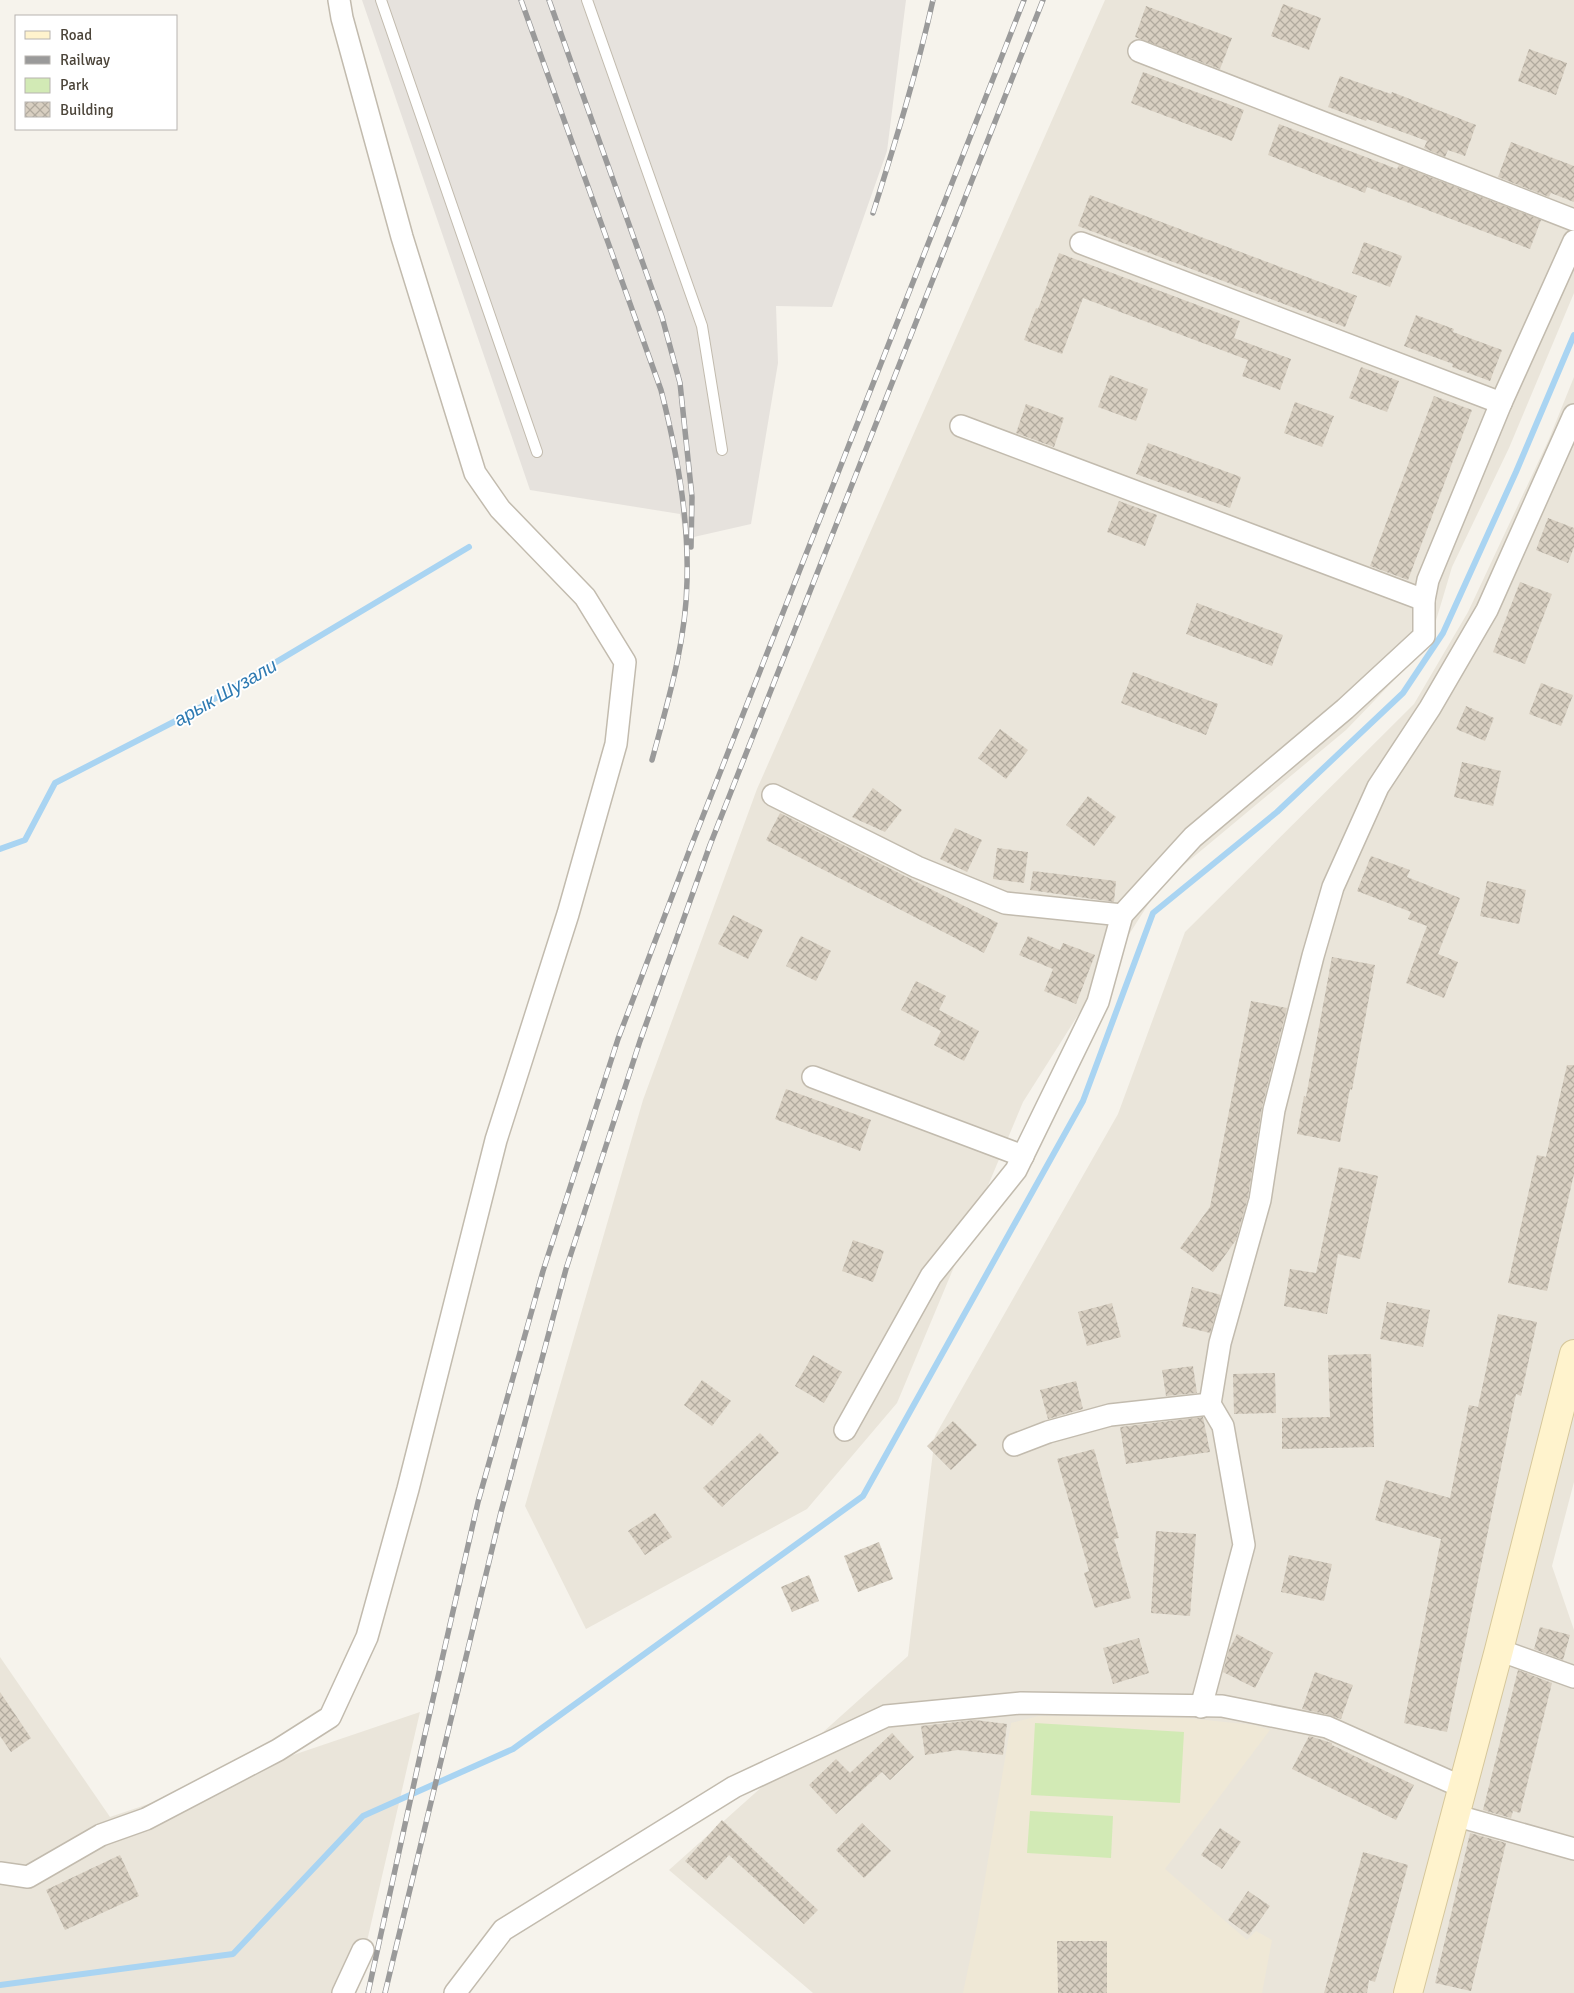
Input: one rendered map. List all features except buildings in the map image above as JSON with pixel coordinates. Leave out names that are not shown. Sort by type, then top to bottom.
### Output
[{"type":"main road","points":[[1408,1993],[1499,1650],[1574,1354]]},
{"type":"street","points":[[0,1873],[28,1877],[102,1835],[146,1819],[278,1750],[330,1717],[366,1637],[405,1498],[496,1140],[568,914],[616,744],[625,662],[585,597],[500,509],[475,473],[402,237],[342,18],[339,0]]},
{"type":"street","points":[[1139,51],[1574,220]]},
{"type":"street","points":[[845,1430],[931,1276],[1016,1170],[1098,1002],[1122,915],[1193,837],[1345,709],[1424,636],[1424,600],[1428,580],[1500,403],[1574,241]]},
{"type":"street","points":[[1081,244],[1500,403]]},
{"type":"street","points":[[1201,1707],[1244,1545],[1223,1426],[1210,1404],[1220,1343],[1260,1200],[1274,1110],[1313,956],[1333,887],[1378,786],[1430,708],[1487,610],[1574,415]]},
{"type":"street","points":[[961,426],[1424,600]]},
{"type":"street","points":[[773,795],[917,867],[1005,903],[1122,915]]},
{"type":"street","points":[[812,1077],[1023,1156]]},
{"type":"street","points":[[1014,1445],[1048,1432],[1110,1416],[1210,1404]]},
{"type":"street","points":[[1499,1650],[1574,1677]]},
{"type":"street","points":[[455,1993],[503,1930],[734,1787],[886,1716],[1021,1703],[1222,1706],[1327,1727],[1462,1787]]},
{"type":"street","points":[[1454,1815],[1574,1849]]},
{"type":"street","points":[[343,1993],[363,1950]]},
{"type":"lane","points":[[381,0],[538,452]]},
{"type":"lane","points":[[587,0],[702,326],[722,450]]},
{"type":"shaded area","points":[[362,0],[906,0],[887,151],[832,307],[776,306],[778,363],[751,524],[685,539],[680,514],[530,490]]},
{"type":"shaded area","points":[[1105,0],[1574,0],[1574,293],[1509,448],[1452,567],[1429,644],[1346,730],[1161,884],[1023,1102],[897,1403],[807,1509],[586,1629],[525,1506],[643,1100],[757,789]]},
{"type":"shaded area","points":[[1574,377],[1574,1482],[1552,1566],[1574,1630],[1574,1993],[813,1993],[669,1870],[908,1656],[935,1436],[1118,1114],[1185,932],[1414,704],[1468,612],[1549,439]]},
{"type":"shaded area","points":[[0,1657],[110,1817],[420,1712],[355,1993],[0,1993]]},
{"type":"shaded area","points":[[1039,1716],[1186,1718],[1254,1725],[1270,1730],[1165,1869],[1247,1940],[1256,1931],[1272,1940],[1262,1993],[963,1993],[977,1926],[1011,1723]]},
{"type":"green space","points":[[1035,1723],[1184,1732],[1180,1803],[1031,1795]]},
{"type":"green space","points":[[1030,1811],[1113,1816],[1111,1858],[1027,1853]]},
{"type":"waterway","points":[[0,1985],[233,1954],[363,1816],[513,1749],[863,1496],[1083,1101],[1153,913],[1277,812],[1403,693],[1443,633],[1516,472],[1574,335]]},
{"type":"waterway","name":"арык Шузали","points":[[0,849],[25,840],[55,783],[189,714],[469,547]]},
{"type":"railway","points":[[521,0],[661,390],[677,461],[686,533],[686,604],[680,649],[652,760]]},
{"type":"railway","points":[[549,0],[662,317],[680,383],[692,497],[691,547]]},
{"type":"railway","points":[[873,213],[913,81],[933,0]]},
{"type":"railway","points":[[368,1993],[478,1502],[543,1271],[618,1039],[690,849],[1024,0]]},
{"type":"railway","points":[[385,1993],[501,1512],[566,1269],[640,1041],[710,845],[1043,0]]}]
